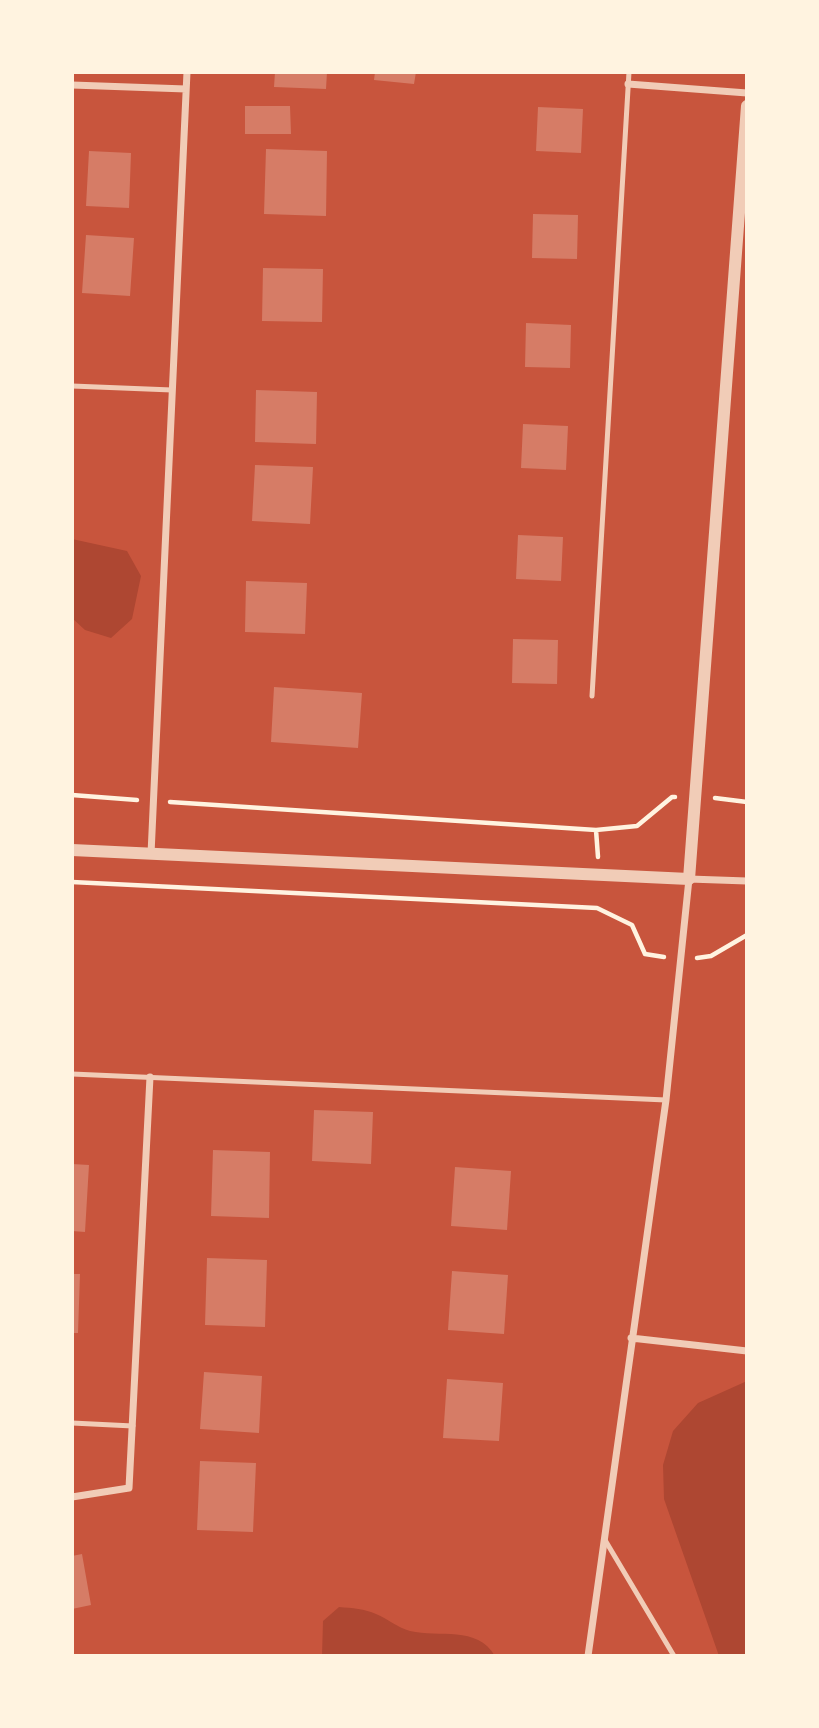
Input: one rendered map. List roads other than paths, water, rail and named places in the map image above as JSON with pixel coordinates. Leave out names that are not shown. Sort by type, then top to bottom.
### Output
[{"type":"street","points":[[151,854],[187,72]]},
{"type":"street","points":[[628,84],[747,93]]},
{"type":"street","points":[[72,85],[186,89]]},
{"type":"street","points":[[587,1656],[666,1100],[695,796],[747,106]]},
{"type":"street","points":[[72,850],[747,881]]},
{"type":"street","points":[[72,1497],[129,1488],[150,1077]]},
{"type":"street","points":[[631,1338],[747,1351]]},
{"type":"lane","points":[[592,696],[629,72]]},
{"type":"lane","points":[[72,386],[172,390]]},
{"type":"lane","points":[[72,1074],[666,1100]]},
{"type":"lane","points":[[72,1423],[133,1426]]},
{"type":"lane","points":[[604,1537],[674,1656]]}]
